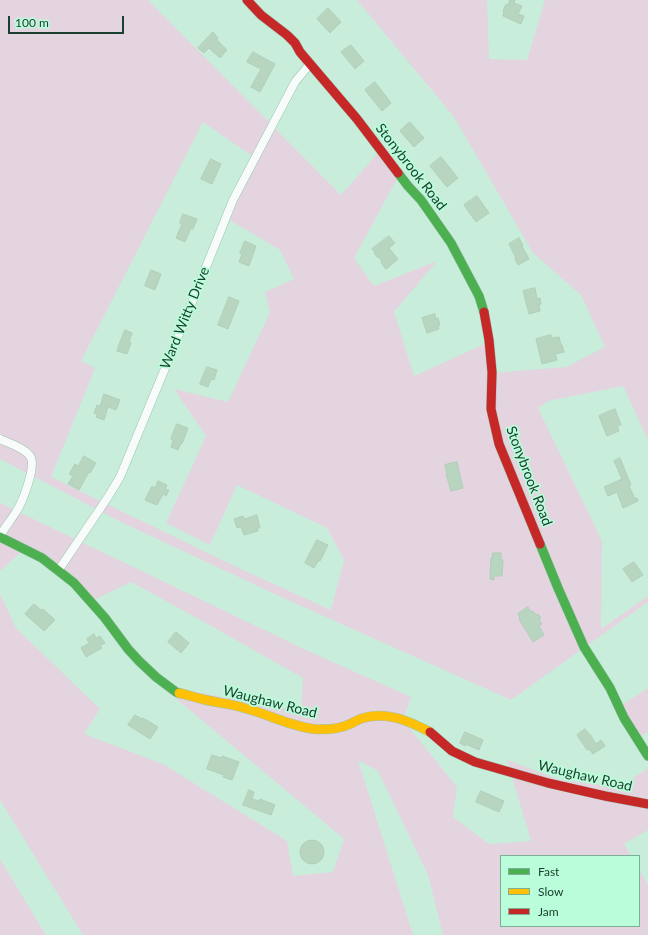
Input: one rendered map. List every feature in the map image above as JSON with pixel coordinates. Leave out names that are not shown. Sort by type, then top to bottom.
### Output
[{"type":"street","name":"Stonybrook Road","points":[[247,0],[261,15],[295,43],[300,52],[357,119],[408,186],[421,200],[450,243],[480,296],[489,340],[492,372],[490,409],[499,444],[584,647],[610,688],[624,718],[648,756]]},
{"type":"street","name":"Ward Witty Drive","points":[[58,571],[120,477],[233,200],[295,82],[310,64]]},
{"type":"street","points":[[0,439],[23,450],[30,456],[32,464],[20,504],[0,537]]},
{"type":"street","name":"Waughaw Road","points":[[0,537],[42,558],[74,583],[105,618],[139,661],[156,677],[176,692],[205,700],[235,705],[290,724],[315,729],[334,729],[348,725],[363,718],[380,715],[400,718],[430,732],[452,751],[476,762],[548,783],[648,804]]},
{"type":"shaded area","points":[[0,0],[148,0],[341,195],[377,154],[398,177],[354,258],[374,286],[437,261],[394,312],[414,376],[489,342],[491,373],[566,367],[605,347],[581,295],[533,253],[454,117],[357,0],[487,0],[489,59],[527,60],[545,0],[648,0],[648,440],[623,386],[548,401],[538,408],[602,541],[601,629],[648,596],[648,602],[511,700],[279,596],[121,522],[0,459]],"holes":[[[203,122],[255,158],[226,218],[280,250],[294,279],[265,292],[270,312],[228,402],[174,389],[206,436],[166,523],[210,545],[237,485],[327,528],[344,560],[331,610],[243,570],[51,477],[95,368],[81,361]]]},
{"type":"shaded area","points":[[0,503],[304,649],[411,697],[403,720],[457,787],[453,817],[489,844],[531,841],[507,760],[560,780],[620,787],[648,768],[648,830],[624,844],[630,855],[500,855],[500,927],[640,927],[640,871],[648,885],[648,935],[443,935],[428,875],[378,771],[358,760],[413,935],[83,935],[0,800],[0,594],[16,628],[100,709],[84,734],[163,764],[287,841],[293,876],[333,872],[344,839],[161,686],[301,711],[303,678],[131,582],[92,601],[23,550],[0,571]]},
{"type":"shaded area","points":[[648,688],[648,732],[636,738],[619,707]]},
{"type":"shaded area","points":[[0,859],[46,935],[0,935]]},
{"type":"building","points":[[510,0],[515,0],[514,3],[522,6],[518,14],[524,16],[521,24],[503,16],[503,11],[506,4],[508,5]]},
{"type":"building","points":[[328,8],[341,22],[330,33],[317,19]]},
{"type":"building","points":[[213,32],[218,38],[217,40],[227,50],[220,58],[209,48],[204,53],[198,48]]},
{"type":"building","points":[[351,45],[364,61],[355,69],[341,52]]},
{"type":"building","points":[[253,52],[275,64],[260,92],[251,87],[261,69],[247,62]]},
{"type":"building","points":[[375,82],[391,103],[382,111],[365,90]]},
{"type":"building","points":[[410,122],[424,138],[414,147],[400,131]]},
{"type":"building","points":[[441,157],[458,178],[447,187],[430,166]]},
{"type":"building","points":[[211,159],[221,164],[212,184],[201,179]]},
{"type":"building","points":[[477,196],[489,213],[476,222],[464,205]]},
{"type":"building","points":[[183,214],[197,219],[185,242],[176,238],[182,224],[180,223]]},
{"type":"building","points":[[389,236],[395,243],[389,248],[398,259],[386,269],[372,249]]},
{"type":"building","points":[[519,238],[529,259],[518,265],[509,244]]},
{"type":"building","points":[[245,241],[256,246],[249,266],[239,262],[242,254],[240,253]]},
{"type":"building","points":[[151,270],[161,274],[155,290],[145,286]]},
{"type":"building","points":[[535,288],[537,299],[540,298],[540,311],[529,314],[523,291]]},
{"type":"building","points":[[229,297],[239,301],[228,329],[218,325]]},
{"type":"building","points":[[435,314],[440,325],[438,325],[439,329],[427,333],[422,318]]},
{"type":"building","points":[[125,330],[132,333],[129,342],[131,343],[127,354],[117,351]]},
{"type":"building","points":[[551,335],[552,338],[559,337],[564,352],[555,354],[557,360],[542,364],[536,339]]},
{"type":"building","points":[[207,367],[217,370],[214,380],[211,379],[208,387],[200,384]]},
{"type":"building","points":[[104,394],[120,400],[116,410],[108,407],[104,420],[96,417],[97,414],[94,413],[97,405],[100,406]]},
{"type":"building","points":[[615,409],[621,425],[617,426],[619,431],[607,436],[599,416]]},
{"type":"building","points":[[177,424],[188,428],[178,450],[171,447],[173,440],[171,439]]},
{"type":"building","points":[[84,456],[96,463],[79,490],[68,484],[73,476],[69,474],[75,464],[78,466]]},
{"type":"building","points":[[620,458],[631,485],[629,486],[635,499],[637,498],[638,501],[623,508],[617,492],[608,496],[604,487],[622,479],[614,461]]},
{"type":"building","points":[[457,462],[463,488],[451,491],[445,465]]},
{"type":"building","points":[[158,481],[167,485],[165,489],[169,490],[166,496],[163,494],[157,505],[145,500],[152,486],[155,488]]},
{"type":"building","points":[[257,515],[260,528],[257,528],[258,531],[244,535],[241,527],[237,528],[234,519],[243,516],[244,519]]},
{"type":"building","points":[[317,540],[328,545],[320,561],[319,560],[314,568],[305,563]]},
{"type":"building","points":[[493,553],[501,553],[501,560],[503,560],[502,576],[494,576],[494,580],[490,579],[491,558],[492,559]]},
{"type":"building","points":[[634,562],[643,575],[632,582],[623,569]]},
{"type":"building","points":[[34,604],[41,610],[43,609],[55,620],[44,631],[25,614]]},
{"type":"building","points":[[528,607],[531,612],[533,611],[536,615],[538,614],[541,618],[539,620],[542,624],[539,626],[544,635],[533,642],[519,619],[518,614]]},
{"type":"building","points":[[176,632],[189,643],[181,653],[168,642]]},
{"type":"building","points":[[94,634],[96,638],[100,636],[105,643],[100,646],[102,648],[86,657],[81,648],[89,643],[87,639]]},
{"type":"building","points":[[135,715],[158,727],[150,739],[128,725]]},
{"type":"building","points":[[585,729],[596,744],[601,740],[605,746],[593,754],[589,749],[587,750],[577,735]]},
{"type":"building","points":[[465,732],[483,740],[479,750],[460,743]]},
{"type":"building","points":[[212,755],[221,758],[222,756],[239,762],[232,780],[223,777],[224,775],[207,769]]},
{"type":"building","points":[[249,790],[254,792],[252,799],[259,801],[260,799],[275,805],[271,815],[243,805]]},
{"type":"building","points":[[481,791],[504,801],[499,812],[476,802]]},
{"type":"building","points":[[312,840],[321,843],[324,852],[321,861],[312,864],[303,861],[300,852],[303,843]]},
{"type":"traffic: fast","points":[[398,173],[421,200],[451,243],[479,296],[484,312]]},
{"type":"traffic: fast","points":[[0,537],[42,558],[74,583],[105,618],[139,661],[156,677],[179,693]]},
{"type":"traffic: fast","points":[[540,544],[584,647],[610,688],[624,718],[648,756]]},
{"type":"traffic: slow","points":[[179,693],[239,707],[296,725],[314,729],[337,728],[346,726],[363,718],[372,716],[389,716],[414,724],[430,732]]},
{"type":"traffic: jam","points":[[247,0],[261,15],[295,43],[300,52],[357,119],[398,173]]},
{"type":"traffic: jam","points":[[484,312],[489,340],[492,372],[491,409],[499,444],[540,544]]},
{"type":"traffic: jam","points":[[430,732],[452,751],[475,762],[548,783],[648,804]]}]
